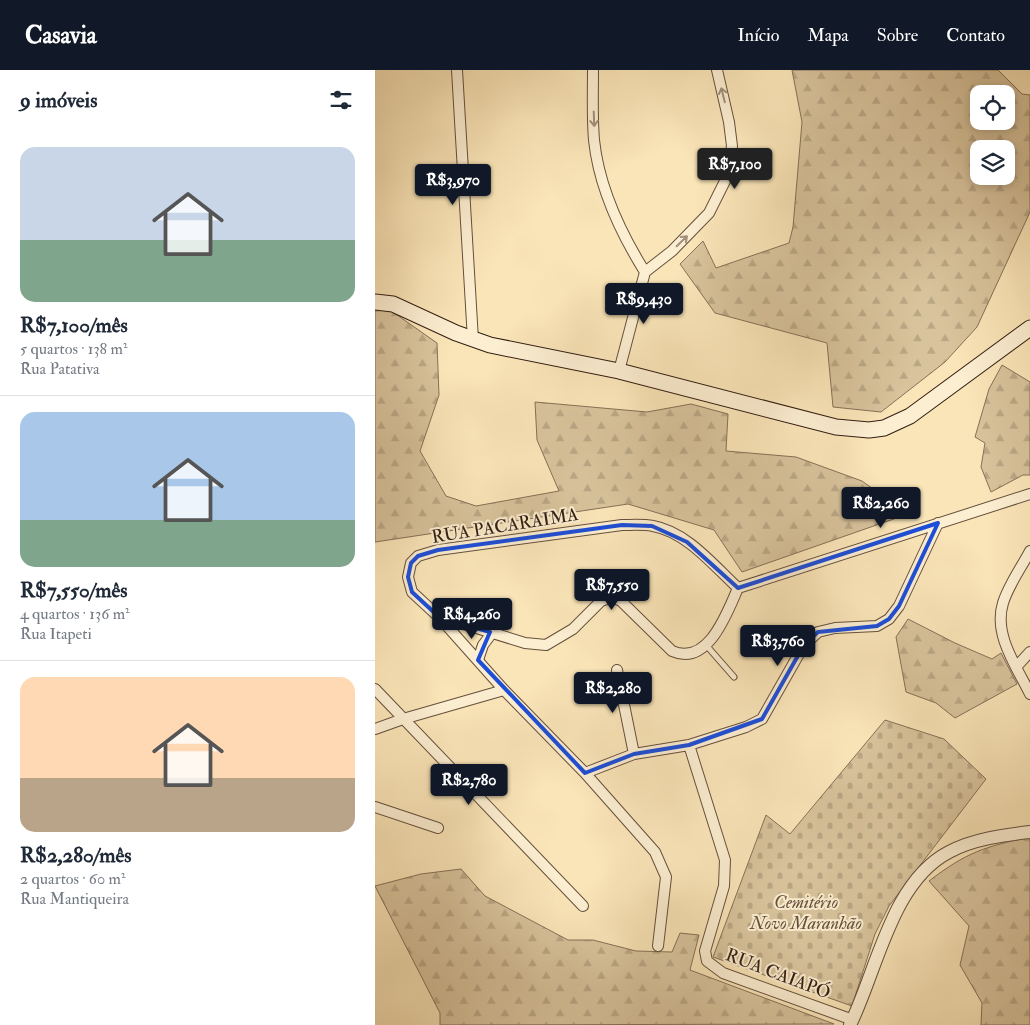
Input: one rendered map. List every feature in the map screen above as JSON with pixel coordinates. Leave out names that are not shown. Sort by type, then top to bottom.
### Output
[{"type":"main road","points":[[375,302],[393,304],[473,340],[619,371],[836,427],[869,430],[884,428],[910,416],[1030,328]]},
{"type":"street","points":[[457,70],[473,340]]},
{"type":"street","points":[[593,70],[594,140],[601,174],[615,218],[645,272]]},
{"type":"street","points":[[619,371],[645,272],[672,250],[709,213],[726,179],[731,146],[729,122],[717,70]]},
{"type":"street","points":[[439,616],[525,643],[546,645],[573,628],[601,601],[612,597],[621,601],[672,651],[681,655],[689,655],[706,645],[730,607],[738,588],[1030,494]]},
{"type":"street","points":[[585,773],[634,754],[689,745],[746,727],[762,719],[804,646],[818,632],[835,628],[877,626],[889,619],[899,606],[939,523]]},
{"type":"street","name":"RUA PACARAIMA","points":[[658,946],[666,877],[655,852],[585,773],[504,690],[439,616],[412,592],[408,584],[408,570],[411,563],[418,556],[438,550],[621,525],[652,526],[676,534],[738,588]]},
{"type":"street","points":[[1030,551],[1003,603],[1000,623],[1003,639],[1030,694]]},
{"type":"street","points":[[479,660],[483,644],[491,632]]},
{"type":"street","points":[[1017,666],[1030,652]]},
{"type":"street","points":[[617,670],[634,754]]},
{"type":"street","points":[[375,689],[583,906]]},
{"type":"street","points":[[375,729],[504,690]]},
{"type":"street","name":"RUA CAIAPÓ","points":[[689,745],[725,860],[724,886],[705,951],[707,961],[723,973],[852,1022]]},
{"type":"street","points":[[375,807],[437,828]]},
{"type":"street","points":[[852,1022],[895,913],[922,874],[947,852],[1004,835],[1030,832]]},
{"type":"lane","points":[[706,645],[734,677]]},
{"type":"highlighted area","points":[[938,523],[899,606],[889,619],[877,626],[818,632],[804,645],[762,719],[689,745],[634,754],[585,773],[478,660],[490,632],[439,617],[412,592],[408,577],[411,563],[418,556],[438,550],[622,525],[652,526],[687,542],[738,588]]},
{"type":"green space","points":[[792,70],[998,70],[1013,85],[970,85],[970,130],[1015,130],[1015,87],[1022,94],[1030,95],[1030,212],[977,327],[945,362],[881,412],[833,407],[827,343],[715,313],[680,264],[703,241],[716,268],[789,243],[793,227],[802,122]]},
{"type":"green space","points":[[390,310],[437,343],[439,395],[420,451],[446,496],[476,506],[559,491],[537,440],[535,402],[647,412],[691,404],[728,414],[726,451],[796,457],[862,481],[908,514],[742,572],[714,530],[628,504],[375,542],[375,311]]},
{"type":"green space","points":[[1002,365],[1030,382],[1030,475],[1023,475],[991,492],[981,467],[985,443],[975,437],[989,389]]},
{"type":"green space","points":[[908,619],[992,659],[1001,653],[1017,684],[955,718],[936,703],[906,692],[896,637]]},
{"type":"green space","name":"Cemitério Novo Maranhão","points":[[885,720],[944,739],[986,779],[889,906],[875,934],[852,1006],[713,957],[766,815],[790,834]]},
{"type":"green space","points":[[1030,837],[1030,1025],[981,1025],[982,1003],[960,965],[969,926],[929,881],[954,863],[977,852]]},
{"type":"green space","points":[[461,869],[485,896],[568,940],[593,940],[636,951],[672,952],[680,933],[699,935],[690,970],[834,1024],[440,1025],[440,1013],[375,886],[421,874]]}]
